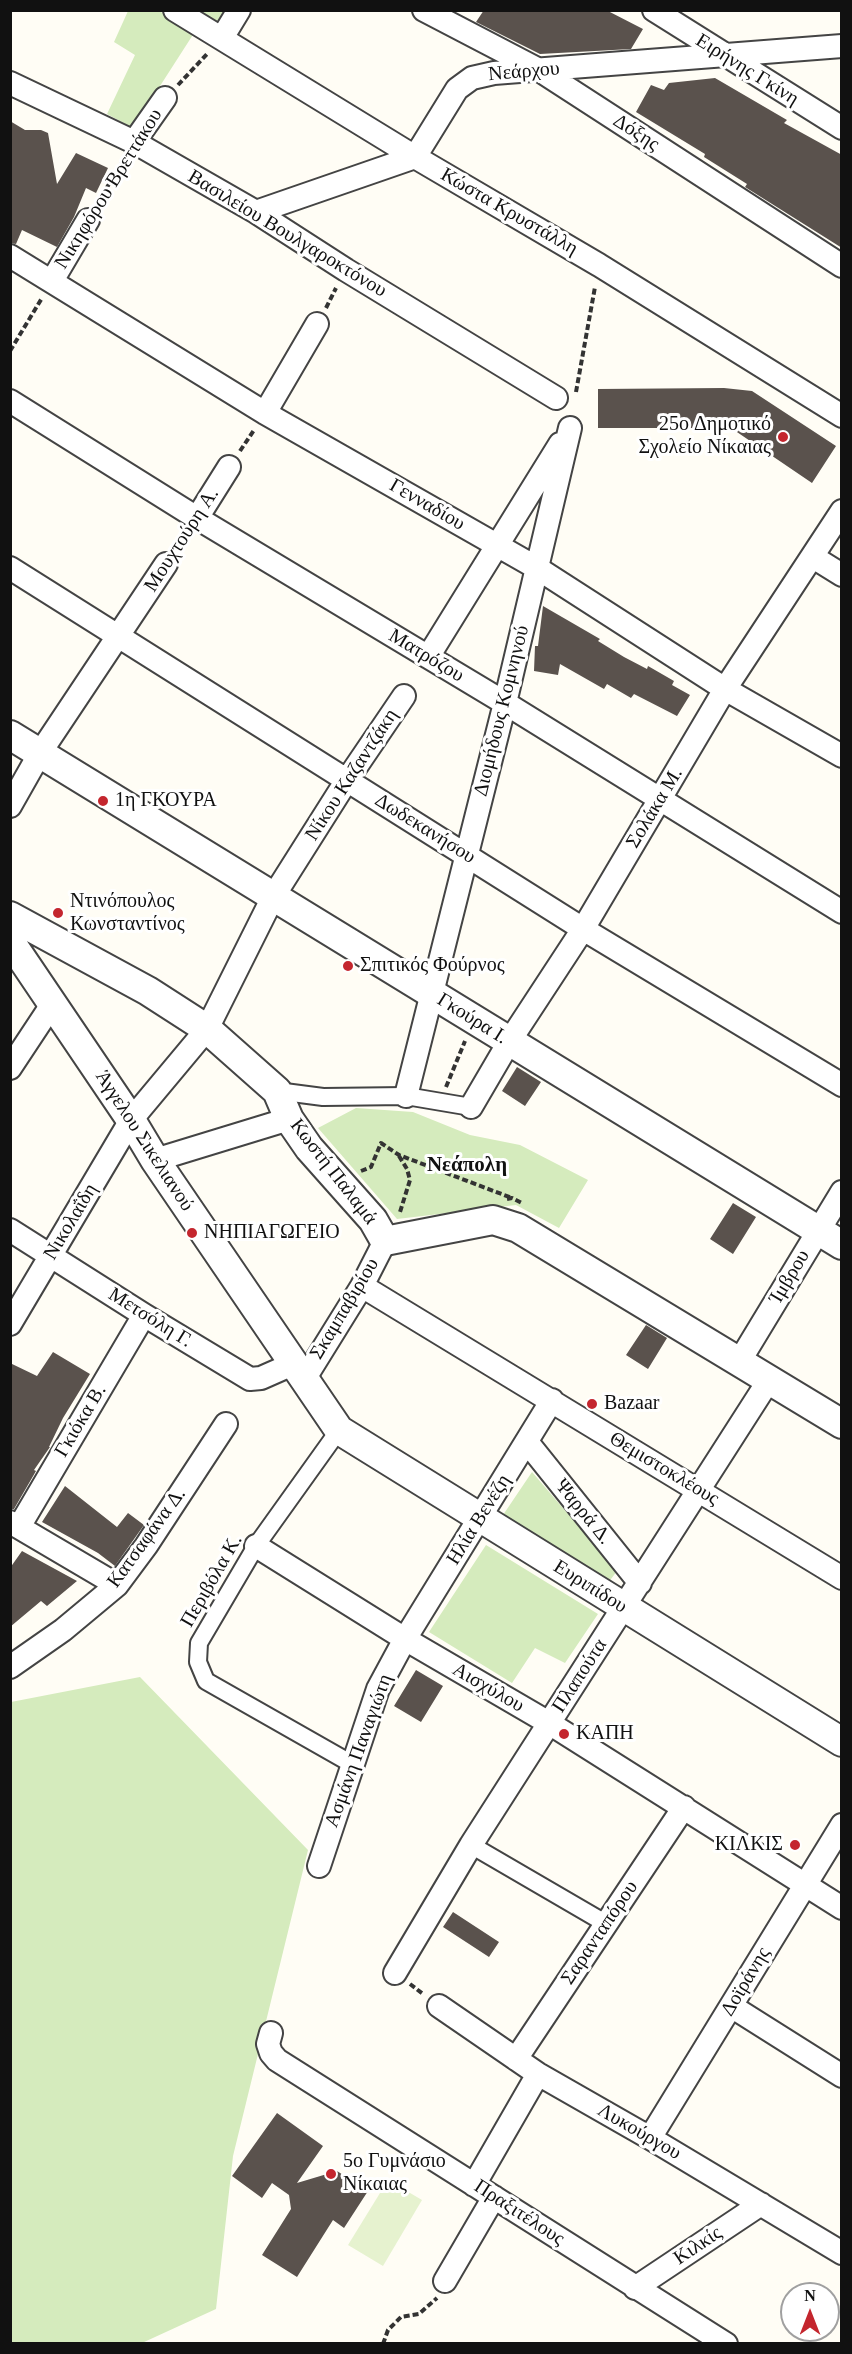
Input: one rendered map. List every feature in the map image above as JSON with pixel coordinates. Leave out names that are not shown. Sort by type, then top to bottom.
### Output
[{"type":"street","name":"Κώστα Κρυστάλλη","points":[[175,10],[415,157],[599,265],[842,416]]},
{"type":"street","points":[[222,38],[239,10]]},
{"type":"street","name":"Δόξης","points":[[424,10],[541,70],[842,266]]},
{"type":"street","name":"Ειρήνης Γκίνη","points":[[654,10],[722,55],[842,128]]},
{"type":"street","name":"Νεάρχου","points":[[415,157],[457,89],[472,78],[494,74],[842,46]]},
{"type":"street","name":"Βασιλείου Βουλγαροκτόνου","points":[[10,83],[134,142],[256,212],[346,270],[556,398]]},
{"type":"street","name":"Νικηφόρου Βρεττάκου","points":[[134,142],[165,98]]},
{"type":"street","points":[[256,212],[415,157]]},
{"type":"street","name":"Νικηφόρου Βρεττάκου","points":[[52,281],[88,220]]},
{"type":"street","name":"Γενναδίου","points":[[10,256],[265,413],[537,568],[725,689],[842,756]]},
{"type":"street","points":[[265,413],[317,324]]},
{"type":"street","name":"Ματρόζου","points":[[10,401],[197,518],[505,703],[842,912]]},
{"type":"street","points":[[428,657],[570,428]]},
{"type":"street","name":"Διομήδους Κομνηνού","points":[[432,994],[505,703],[570,428]]},
{"type":"street","name":"Μουχτούρη Α.","points":[[197,518],[230,467]]},
{"type":"street","name":"Σολάκα Μ.","points":[[471,1107],[509,1042],[583,929],[725,689],[842,511]]},
{"type":"street","points":[[813,557],[842,575]]},
{"type":"street","name":"Μουχτούρη Α.","points":[[10,806],[40,753],[166,564]]},
{"type":"street","name":"Δωδεκανήσου","points":[[10,568],[583,929],[842,1085]]},
{"type":"street","name":"Νίκου Καζαντζάκη","points":[[131,1120],[207,1029],[273,897],[347,780],[404,696]]},
{"type":"street","name":"Γκούρα Ι.","points":[[10,735],[830,1238]]},
{"type":"street","name":"Κωστή Παλαμά","points":[[10,916],[148,991],[207,1029],[277,1091],[289,1119],[309,1148],[373,1220],[385,1241],[492,1221],[518,1227],[842,1424]]},
{"type":"street","name":"Άγγελου Σικελιανού","points":[[10,941],[131,1120],[155,1160],[339,1430]]},
{"type":"street","points":[[406,1096],[432,994]]},
{"type":"street","points":[[10,1068],[53,1003]]},
{"type":"street","points":[[277,1091],[323,1097],[406,1096],[471,1107]]},
{"type":"street","points":[[155,1160],[289,1119]]},
{"type":"street","name":"Νικολαΐδη","points":[[10,1324],[131,1120]]},
{"type":"street","name":"Ίμβρου","points":[[739,1362],[830,1238],[842,1192]]},
{"type":"street","name":"Μετσόλη Γ.","points":[[10,1230],[250,1379],[300,1370]]},
{"type":"street","name":"Σκαμπαβιρίου","points":[[300,1370],[362,1286],[385,1241]]},
{"type":"street","name":"Θεμιστοκλέους","points":[[362,1286],[842,1578]]},
{"type":"street","name":"Γκιόκα Β.","points":[[15,1525],[144,1315]]},
{"type":"street","name":"Πλαπούτα","points":[[395,1973],[471,1845],[769,1380]]},
{"type":"street","name":"Ηλία Βενέζη","points":[[405,1639],[552,1400]]},
{"type":"street","name":"Κατσαφάνα Δ.","points":[[10,1667],[63,1630],[117,1585],[146,1546],[226,1424]]},
{"type":"street","name":"Ευριπίδου","points":[[339,1430],[842,1742]]},
{"type":"street","name":"Περιβόλα Κ.","points":[[339,1430],[256,1546],[199,1643],[198,1662],[206,1681],[352,1764]]},
{"type":"street","name":"Ψαρρά Δ.","points":[[527,1442],[640,1582]]},
{"type":"street","points":[[15,1525],[117,1585]]},
{"type":"street","name":"Αισχύλου","points":[[256,1546],[405,1639],[549,1723],[842,1908]]},
{"type":"street","name":"Ασμάνη Παναγιώτη","points":[[319,1866],[378,1689],[405,1639]]},
{"type":"street","name":"Σαρανταπόρου","points":[[516,2058],[684,1807]]},
{"type":"street","name":"Δοϊράνης","points":[[650,2138],[842,1825]]},
{"type":"street","points":[[471,1845],[605,1923]]},
{"type":"street","name":"Λυκούργου","points":[[439,2006],[538,2074],[842,2253]]},
{"type":"street","points":[[731,2007],[842,2076]]},
{"type":"street","name":"Πραξιτέλους","points":[[271,2033],[268,2044],[271,2053],[278,2060],[635,2288],[726,2343]]},
{"type":"street","points":[[474,2185],[538,2074]]},
{"type":"street","points":[[441,2285],[494,2197]]},
{"type":"street","name":"Κιλκίς","points":[[635,2288],[761,2204]]},
{"type":"path","name":"Νικηφόρου Βρεττάκου","points":[[165,98],[222,38]]},
{"type":"path","name":"Νικηφόρου Βρεττάκου","points":[[88,220],[134,142]]},
{"type":"path","points":[[570,428],[599,265]]},
{"type":"path","points":[[317,324],[346,270]]},
{"type":"path","name":"Νικηφόρου Βρεττάκου","points":[[10,351],[52,281]]},
{"type":"path","name":"Μουχτούρη Α.","points":[[230,467],[265,413]]},
{"type":"path","name":"Μουχτούρη Α.","points":[[166,564],[197,518]]},
{"type":"path","points":[[443,1096],[468,1035]]},
{"type":"path","points":[[361,1171],[371,1167],[381,1143],[399,1155],[513,1198],[530,1207]]},
{"type":"path","points":[[399,1155],[410,1180],[400,1212]]},
{"type":"path","points":[[353,1162],[368,1178]]},
{"type":"path","points":[[501,1199],[513,1198]]},
{"type":"path","points":[[395,1208],[400,1212],[406,1212]]},
{"type":"path","points":[[395,1973],[439,2006]]},
{"type":"path","points":[[383,2343],[388,2330],[401,2317],[419,2314],[439,2296],[441,2285]]},
{"type":"green space","points":[[193,10],[226,11],[214,26]]},
{"type":"green space","points":[[128,11],[159,11],[196,30],[133,128],[107,114],[135,55],[114,42]]},
{"type":"green space","points":[[356,1108],[413,1112],[470,1135],[520,1145],[588,1180],[559,1228],[516,1205],[397,1219],[318,1128]]},
{"type":"green space","points":[[532,1472],[617,1571],[608,1583],[501,1518]]},
{"type":"green space","points":[[486,1545],[598,1614],[565,1663],[535,1648],[512,1683],[429,1632]]},
{"type":"green space","points":[[140,1677],[308,1850],[233,2156],[216,2309],[142,2343],[11,2344],[11,1702]]},
{"type":"green space","points":[[388,2180],[422,2200],[383,2266],[348,2245]]},
{"type":"building","points":[[484,10],[606,10],[643,29],[631,49],[540,54],[476,22]]},
{"type":"building","points":[[715,78],[787,120],[784,123],[842,155],[842,248],[745,187],[747,184],[704,157],[705,154],[636,112],[651,85],[664,90],[669,83]]},
{"type":"building","points":[[10,121],[25,130],[41,130],[48,133],[57,184],[76,153],[108,168],[96,193],[86,188],[74,217],[57,247],[22,230],[16,244],[10,243]]},
{"type":"building","name":"25o Δημοτικό Σχολείο Νίκαιας","points":[[724,388],[752,391],[836,446],[812,483],[731,428],[598,428],[598,389]]},
{"type":"building","points":[[543,606],[600,639],[598,641],[624,657],[647,669],[648,666],[674,681],[672,685],[690,695],[677,716],[634,694],[631,698],[607,684],[604,689],[560,664],[558,675],[534,671],[535,646],[538,646]]},
{"type":"building","points":[[517,1067],[541,1082],[525,1106],[502,1091]]},
{"type":"building","points":[[733,1203],[756,1217],[733,1254],[710,1239]]},
{"type":"building","points":[[646,1325],[667,1338],[648,1369],[626,1355]]},
{"type":"building","points":[[53,1352],[90,1374],[63,1418],[50,1447],[34,1470],[36,1471],[14,1509],[10,1509],[10,1363],[37,1376]]},
{"type":"building","points":[[65,1486],[117,1527],[128,1513],[144,1525],[115,1566],[98,1553],[42,1522]]},
{"type":"building","points":[[22,1551],[77,1581],[47,1606],[41,1601],[10,1627],[10,1568]]},
{"type":"building","points":[[416,1670],[443,1686],[421,1722],[394,1706]]},
{"type":"building","points":[[453,1912],[499,1942],[489,1957],[443,1927]]},
{"type":"building","points":[[277,2113],[323,2146],[297,2183],[337,2171],[368,2191],[344,2228],[333,2220],[297,2277],[262,2255],[291,2209],[289,2195],[272,2183],[262,2198],[232,2176]]},
{"type":"place","name":"25o Δημοτικό Σχολείο Νίκαιας","points":[[783,437]]},
{"type":"place","name":"1η ΓΚΟΥΡΑ","points":[[103,801]]},
{"type":"place","name":"Ντινόπουλος Κωνσταντίνος","points":[[58,913]]},
{"type":"place","name":"Σπιτικός Φούρνος","points":[[348,966]]},
{"type":"place","name":"ΝΗΠΙΑΓΩΓΕΙΟ","points":[[192,1233]]},
{"type":"place","name":"Bazaar","points":[[592,1404]]},
{"type":"place","name":"ΚΑΠΗ","points":[[564,1734]]},
{"type":"place","name":"ΚΙΛΚΙΣ","points":[[795,1845]]},
{"type":"place","name":"5o Γυμνάσιο Νίκαιας","points":[[331,2174]]},
{"type":"district","name":"Νεάπολη","points":[[467,1166]]}]
